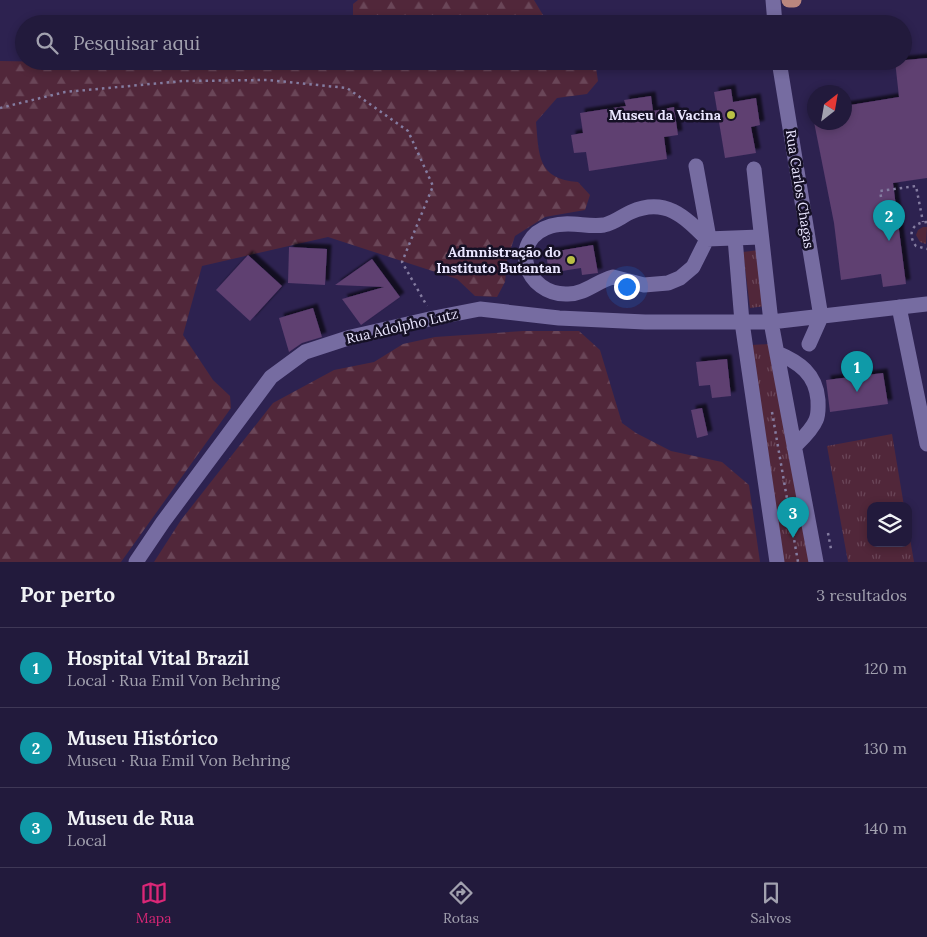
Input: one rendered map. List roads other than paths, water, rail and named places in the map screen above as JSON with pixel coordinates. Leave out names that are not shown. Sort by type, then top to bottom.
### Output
[{"type":"main road","points":[[789,0],[794,0]]},
{"type":"street","points":[[773,0],[775,15]]},
{"type":"street","name":"Rua Carlos Chagas","points":[[780,70],[821,317]]},
{"type":"street","points":[[696,166],[708,238],[693,267],[680,278],[668,283],[644,285],[613,277],[580,293],[566,295],[538,285],[528,273],[525,263],[526,252],[531,239],[540,231],[551,226],[573,222],[605,225],[643,207],[660,206],[674,212],[686,218],[708,238],[760,237]]},
{"type":"street","points":[[754,169],[760,237],[771,322],[816,562]]},
{"type":"street","points":[[735,238],[742,322],[777,562]]},
{"type":"street","name":"Rua Adolpho Lutz","points":[[136,562],[163,522],[271,377],[305,352],[351,337],[480,309],[559,318],[645,322],[771,322],[927,304]]},
{"type":"street","points":[[899,307],[927,444]]},
{"type":"street","points":[[809,344],[821,317]]},
{"type":"street","points":[[777,353],[801,366],[811,377],[817,389],[818,409],[816,419],[808,432],[794,447]]},
{"type":"place","name":"Museu da Vacina","points":[[731,115]]},
{"type":"place","name":"Museu Histórico","points":[[889,241]]},
{"type":"place","name":"Admnistração do Instituto Butantan","points":[[571,260]]},
{"type":"place","name":"Hospital Vital Brazil","points":[[857,392]]},
{"type":"place","name":"Museu de Rua","points":[[793,538]]}]
